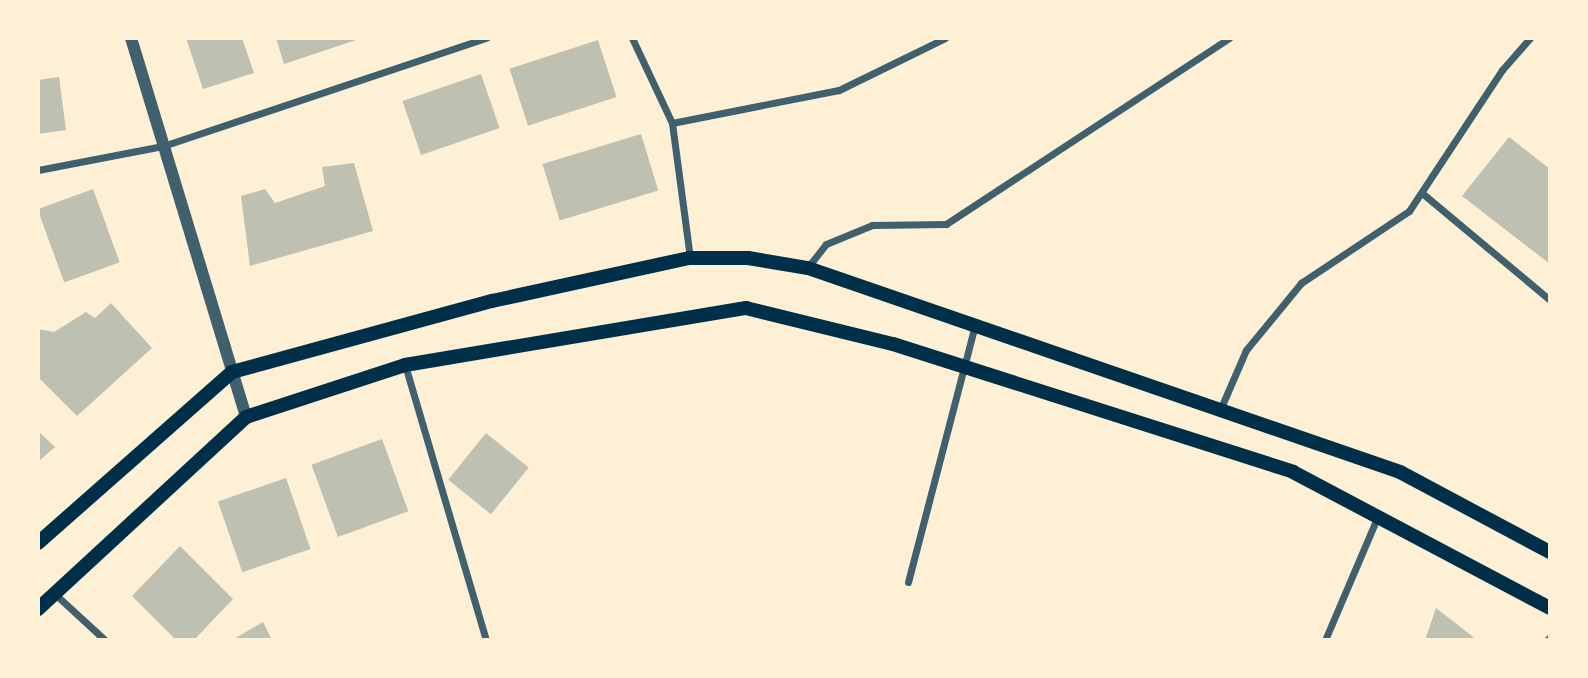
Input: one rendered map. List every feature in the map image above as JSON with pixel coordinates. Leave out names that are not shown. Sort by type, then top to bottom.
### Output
[{"type":"main road","points":[[38,543],[232,372],[492,301],[690,258],[748,258],[808,268],[1400,472],[1549,552]]},
{"type":"main road","points":[[38,609],[246,417],[405,365],[746,308],[965,367],[1293,472],[1549,608]]},
{"type":"street","points":[[131,38],[246,417]]},
{"type":"street","points":[[38,170],[163,146],[486,38]]},
{"type":"street","points":[[632,38],[672,123],[690,258]]},
{"type":"street","points":[[672,123],[839,90],[945,38]]},
{"type":"street","points":[[808,268],[826,244],[872,225],[946,225],[1229,38]]},
{"type":"street","points":[[1220,410],[1246,350],[1301,283],[1409,211],[1502,70],[1530,38]]},
{"type":"street","points":[[1422,193],[1549,300]]},
{"type":"street","points":[[908,582],[975,324]]},
{"type":"street","points":[[405,365],[486,639]]},
{"type":"street","points":[[1325,639],[1377,518]]},
{"type":"street","points":[[56,595],[105,639]]},
{"type":"building","points":[[186,38],[242,38],[254,73],[203,89]]},
{"type":"building","points":[[276,38],[359,38],[359,39],[284,64]]},
{"type":"building","points":[[598,40],[617,97],[528,126],[510,69]]},
{"type":"building","points":[[481,74],[500,128],[421,155],[403,101]]},
{"type":"building","points":[[59,77],[66,130],[38,134],[38,80]]},
{"type":"building","points":[[641,134],[658,190],[560,221],[543,164]]},
{"type":"building","points":[[1509,137],[1550,169],[1550,264],[1462,196]]},
{"type":"building","points":[[354,163],[373,231],[250,266],[241,196],[265,189],[275,203],[325,186],[322,167]]},
{"type":"building","points":[[93,189],[120,262],[64,282],[38,209]]},
{"type":"building","points":[[111,303],[152,348],[77,416],[38,377],[38,329],[54,332],[86,312],[95,318]]},
{"type":"building","points":[[38,431],[55,447],[38,462]]},
{"type":"building","points":[[486,433],[529,468],[491,514],[448,480]]},
{"type":"building","points":[[382,439],[408,511],[338,537],[312,465]]},
{"type":"building","points":[[286,478],[310,549],[242,572],[218,501]]},
{"type":"building","points":[[180,546],[233,599],[194,640],[176,640],[132,596]]},
{"type":"building","points":[[1436,608],[1477,640],[1425,640]]},
{"type":"building","points":[[263,622],[272,640],[232,640]]}]
